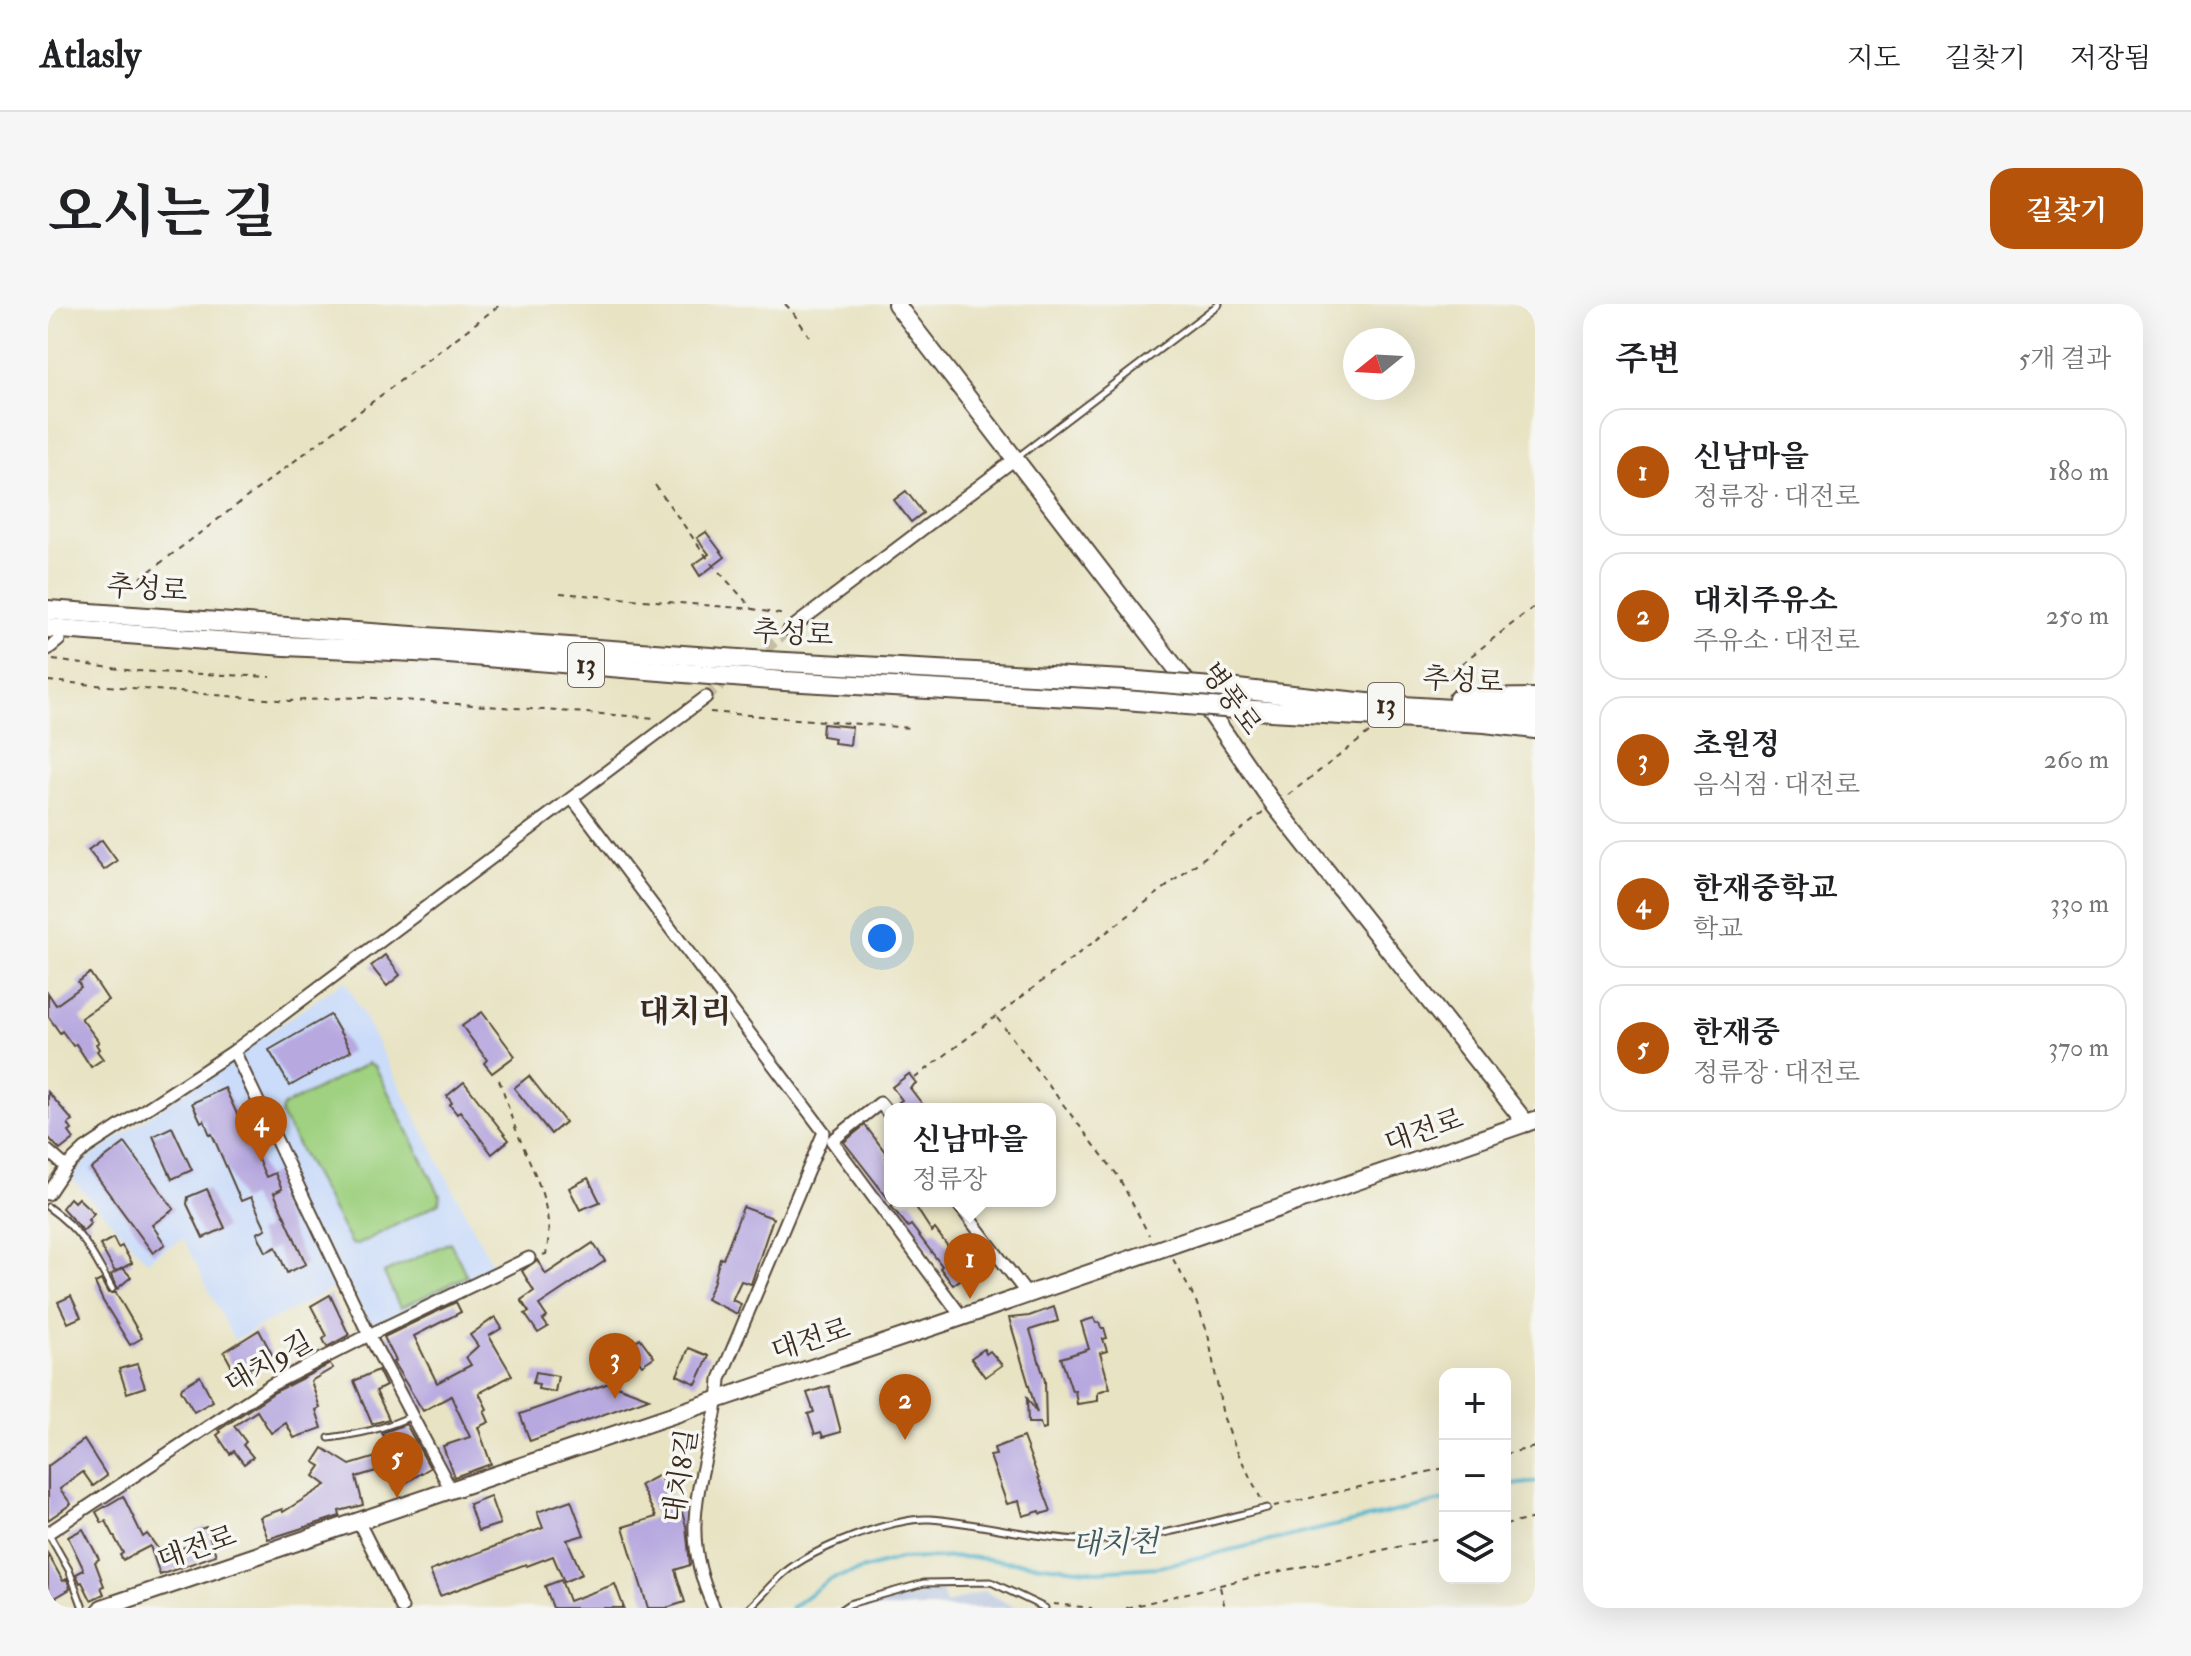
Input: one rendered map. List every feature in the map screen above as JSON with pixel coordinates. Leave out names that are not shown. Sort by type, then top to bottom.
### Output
[{"type":"main road","name":"추성로","points":[[48,610],[752,660],[1125,680],[1386,705],[1535,714]]},
{"type":"main road","name":"추성로","points":[[54,634],[436,653],[784,681],[1485,723],[1535,729]]},
{"type":"main road","points":[[1386,705],[1491,697],[1535,698]]},
{"type":"main road","points":[[1485,723],[1535,736]]},
{"type":"street","name":"병풍로","points":[[896,304],[1212,715],[1275,806],[1531,1121]]},
{"type":"street","points":[[789,630],[1015,459]]},
{"type":"street","points":[[48,649],[54,634]]},
{"type":"street","points":[[48,1194],[66,1167],[85,1149],[234,1051],[706,697]]},
{"type":"street","points":[[572,798],[962,1317]]},
{"type":"street","points":[[234,1051],[369,1335],[451,1490]]},
{"type":"street","points":[[828,1136],[880,1103],[884,1108]]},
{"type":"street","name":"대전로","points":[[102,1608],[1531,1121]]},
{"type":"street","name":"대치8길","points":[[714,1608],[697,1563],[693,1531],[699,1483],[720,1398],[720,1379],[828,1136]]},
{"type":"street","points":[[48,1151],[66,1167]]},
{"type":"street","points":[[961,1207],[1027,1294]]},
{"type":"street","name":"대치9길","points":[[48,1533],[271,1385],[529,1258]]},
{"type":"street","points":[[358,1521],[402,1608]]},
{"type":"lane","points":[[1015,459],[1219,304]]},
{"type":"lane","points":[[48,1207],[70,1222],[84,1238],[112,1289]]},
{"type":"lane","points":[[329,1438],[363,1434],[412,1416]]},
{"type":"lane","points":[[749,1608],[785,1572],[829,1545],[888,1526],[926,1519],[1081,1540],[1130,1539],[1267,1508]]},
{"type":"lane","points":[[48,1533],[69,1570],[83,1608]]},
{"type":"lane","points":[[843,1608],[924,1583],[991,1582],[1043,1607]]},
{"type":"path","points":[[121,593],[501,304]]},
{"type":"path","points":[[785,304],[809,336]]},
{"type":"path","points":[[655,485],[711,563],[753,609]]},
{"type":"path","points":[[560,593],[753,609],[775,612],[801,621]]},
{"type":"path","points":[[1443,678],[1535,606]]},
{"type":"path","points":[[48,659],[134,671],[271,677]]},
{"type":"path","points":[[48,681],[289,701],[360,697],[621,714],[658,718],[667,726]]},
{"type":"path","points":[[689,710],[911,728]]},
{"type":"path","points":[[915,1078],[1373,730]]},
{"type":"path","points":[[996,1016],[1118,1176],[1195,1299],[1208,1334],[1223,1416],[1255,1491],[1267,1508],[1439,1469]]},
{"type":"path","points":[[499,1080],[535,1173],[549,1225],[546,1254],[529,1258]]},
{"type":"path","points":[[1511,1453],[1535,1447]]},
{"type":"path","points":[[1511,1524],[1535,1518]]},
{"type":"path","points":[[1126,1608],[1439,1538]]},
{"type":"path","points":[[1220,1586],[1225,1608]]},
{"type":"path","points":[[1043,1607],[1052,1604],[1092,1608]]},
{"type":"shaded area","points":[[345,980],[494,1268],[370,1327],[347,1281],[234,1340],[183,1238],[147,1261],[70,1177],[89,1158]]},
{"type":"shaded area","points":[[941,1588],[946,1604],[984,1591],[1016,1608],[860,1608]]},
{"type":"green space","points":[[368,1063],[375,1066],[440,1195],[439,1203],[357,1245],[351,1244],[281,1115],[282,1107]]},
{"type":"green space","points":[[450,1242],[467,1276],[400,1308],[384,1273]]},
{"type":"building","points":[[906,491],[923,513],[911,522],[894,500]]},
{"type":"building","points":[[706,532],[725,557],[700,576],[693,565],[709,554],[697,538]]},
{"type":"building","points":[[823,724],[852,727],[850,745],[834,743],[835,738],[822,736]]},
{"type":"building","points":[[102,840],[117,861],[104,870],[88,850]]},
{"type":"building","points":[[385,955],[400,975],[387,986],[371,966]]},
{"type":"building","points":[[90,973],[108,1000],[81,1018],[99,1042],[96,1044],[97,1051],[103,1059],[91,1067],[76,1044],[73,1046],[62,1031],[60,1033],[48,1016],[48,993],[56,1005],[81,987],[78,982]]},
{"type":"building","points":[[482,1012],[515,1056],[492,1073],[484,1063],[487,1060],[462,1026]]},
{"type":"building","points":[[330,1015],[351,1051],[290,1086],[269,1050]]},
{"type":"building","points":[[909,1074],[916,1083],[910,1088],[921,1103],[900,1103],[902,1100],[892,1087]]},
{"type":"building","points":[[529,1076],[565,1122],[551,1134],[514,1088]]},
{"type":"building","points":[[464,1082],[509,1140],[492,1154],[460,1111],[457,1114],[450,1105],[452,1103],[447,1096]]},
{"type":"building","points":[[225,1088],[266,1177],[275,1173],[282,1189],[274,1193],[306,1264],[287,1273],[276,1247],[266,1252],[257,1233],[266,1229],[251,1197],[241,1201],[212,1134],[204,1120],[201,1122],[192,1103]]},
{"type":"building","points":[[48,1092],[73,1121],[68,1124],[74,1139],[60,1150],[48,1137]]},
{"type":"building","points":[[865,1125],[884,1151],[884,1193],[844,1142]]},
{"type":"building","points":[[172,1127],[192,1170],[172,1179],[153,1136]]},
{"type":"building","points":[[125,1143],[174,1209],[152,1225],[165,1244],[153,1253],[91,1169]]},
{"type":"building","points":[[588,1178],[600,1202],[580,1210],[569,1188]]},
{"type":"building","points":[[207,1189],[225,1228],[203,1238],[187,1204],[188,1197]]},
{"type":"building","points":[[70,1198],[74,1202],[78,1198],[94,1213],[88,1220],[91,1223],[83,1231],[62,1208]]},
{"type":"building","points":[[743,1207],[773,1218],[751,1284],[741,1281],[732,1300],[741,1304],[737,1314],[706,1299]]},
{"type":"building","points":[[892,1207],[916,1207],[932,1232],[935,1229],[955,1256],[960,1253],[973,1270],[953,1285],[911,1225],[908,1227]]},
{"type":"building","points":[[113,1238],[132,1263],[115,1272],[100,1245]]},
{"type":"building","points":[[593,1243],[605,1261],[539,1305],[547,1317],[543,1320],[548,1327],[538,1333],[525,1314],[529,1312],[521,1300],[534,1291],[522,1271],[537,1260],[546,1274]]},
{"type":"building","points":[[123,1268],[131,1277],[117,1289],[111,1275]]},
{"type":"building","points":[[101,1280],[108,1293],[116,1293],[142,1338],[130,1345],[103,1301],[95,1283]]},
{"type":"building","points":[[330,1295],[349,1335],[327,1347],[323,1339],[327,1336],[311,1306]]},
{"type":"building","points":[[71,1296],[81,1317],[68,1323],[58,1302]]},
{"type":"building","points":[[456,1302],[461,1312],[414,1336],[437,1383],[471,1365],[466,1357],[478,1346],[470,1335],[495,1317],[502,1328],[489,1336],[512,1375],[479,1393],[489,1422],[478,1427],[491,1464],[454,1477],[443,1446],[470,1437],[451,1396],[423,1411],[393,1362],[396,1361],[384,1337]]},
{"type":"building","points":[[1054,1307],[1058,1321],[1030,1330],[1045,1381],[1046,1429],[1042,1430],[1040,1423],[1028,1423],[1027,1398],[1037,1413],[1009,1318],[1029,1316]]},
{"type":"building","points":[[1094,1318],[1104,1328],[1107,1338],[1103,1339],[1107,1351],[1100,1353],[1110,1388],[1098,1392],[1098,1401],[1077,1404],[1075,1390],[1072,1391],[1061,1358],[1089,1349],[1081,1322]]},
{"type":"building","points":[[259,1330],[273,1356],[238,1378],[224,1352]]},
{"type":"building","points":[[640,1338],[654,1357],[642,1365],[629,1347]]},
{"type":"building","points":[[689,1348],[709,1356],[696,1384],[677,1375]]},
{"type":"building","points":[[984,1349],[986,1354],[990,1351],[1002,1365],[985,1377],[971,1358]]},
{"type":"building","points":[[137,1364],[145,1387],[127,1393],[119,1369]]},
{"type":"building","points":[[330,1364],[333,1368],[311,1381],[320,1408],[316,1410],[322,1428],[294,1438],[286,1423],[271,1433],[257,1411],[234,1426],[253,1457],[244,1464],[234,1451],[230,1454],[217,1435],[221,1432],[219,1430],[275,1392]]},
{"type":"building","points":[[378,1370],[386,1386],[376,1391],[389,1419],[372,1424],[354,1381]]},
{"type":"building","points":[[536,1372],[558,1376],[555,1392],[538,1389],[539,1384],[533,1383]]},
{"type":"building","points":[[200,1376],[213,1401],[194,1412],[181,1390]]},
{"type":"building","points":[[609,1383],[649,1398],[530,1441],[520,1414]]},
{"type":"building","points":[[829,1386],[841,1432],[823,1437],[821,1432],[815,1434],[808,1414],[814,1412],[807,1393]]},
{"type":"building","points":[[406,1424],[430,1468],[395,1489],[386,1468],[356,1477],[363,1505],[339,1511],[340,1516],[268,1539],[260,1517],[282,1509],[283,1512],[326,1485],[314,1476],[321,1466],[314,1462],[323,1448],[350,1465],[393,1452],[382,1433]]},
{"type":"building","points":[[1023,1437],[1051,1511],[1023,1516],[1019,1501],[1007,1504],[990,1456],[996,1455],[994,1448]]},
{"type":"building","points":[[84,1440],[107,1476],[93,1486],[83,1472],[60,1489],[71,1504],[48,1520],[48,1466]]},
{"type":"building","points":[[659,1475],[677,1510],[681,1509],[690,1565],[675,1570],[685,1602],[666,1608],[648,1608],[623,1527],[656,1517],[640,1485]]},
{"type":"building","points":[[123,1496],[143,1537],[147,1534],[163,1555],[199,1542],[195,1531],[206,1527],[216,1555],[160,1575],[150,1546],[123,1560],[120,1555],[123,1553],[106,1521],[102,1523],[96,1512]]},
{"type":"building","points":[[490,1496],[500,1524],[478,1531],[469,1504]]},
{"type":"building","points":[[571,1500],[584,1535],[567,1540],[582,1574],[564,1582],[553,1556],[440,1596],[430,1571],[543,1528],[537,1512]]},
{"type":"building","points":[[83,1529],[99,1559],[95,1562],[104,1586],[101,1587],[104,1594],[91,1600],[76,1574],[84,1570],[68,1537]]},
{"type":"building","points":[[48,1554],[63,1581],[67,1579],[70,1589],[48,1602]]},
{"type":"building","points":[[561,1580],[569,1601],[615,1584],[624,1608],[553,1608],[545,1586]]},
{"type":"waterway","name":"대치천","points":[[1511,1485],[1535,1482]]},
{"type":"waterway","name":"대치천","points":[[791,1608],[830,1579],[899,1559],[968,1557],[1097,1571],[1158,1567],[1439,1501]]},
{"type":"tunnel","points":[[753,659],[789,630]]},
{"type":"tunnel","points":[[706,697],[730,678]]},
{"type":"place","name":"한재중학교","points":[[261,1162]]},
{"type":"place","name":"신남마을","points":[[970,1299]]},
{"type":"place","name":"초원정","points":[[615,1399]]},
{"type":"place","name":"대치주유소","points":[[905,1440]]},
{"type":"place","name":"한재중","points":[[397,1498]]},
{"type":"district","name":"대치리","points":[[685,1012]]}]
